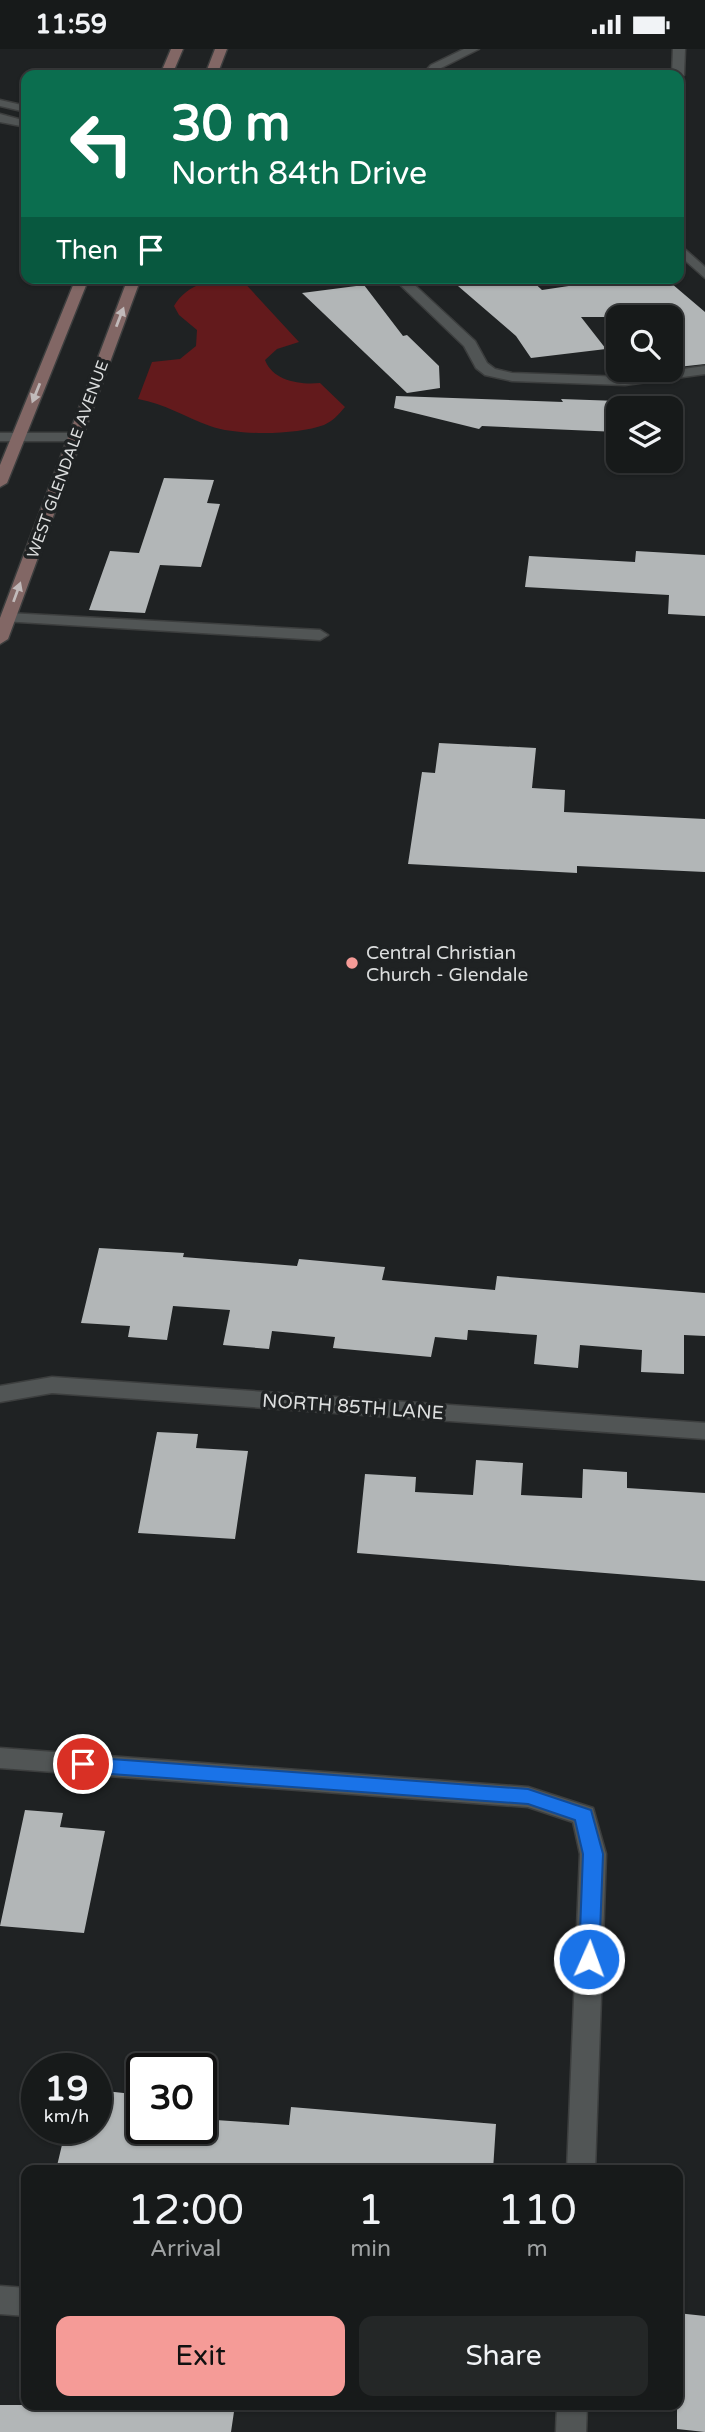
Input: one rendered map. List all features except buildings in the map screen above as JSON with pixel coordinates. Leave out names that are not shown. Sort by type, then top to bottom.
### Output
[{"type":"main road","points":[[168,70],[177,49]]},
{"type":"main road","points":[[213,70],[220,49]]},
{"type":"main road","points":[[0,483],[81,284]]},
{"type":"main road","name":"WEST GLENDALE AVENUE","points":[[0,639],[133,284]]},
{"type":"street","points":[[432,70],[473,49]]},
{"type":"street","points":[[678,70],[679,49]]},
{"type":"street","points":[[0,103],[21,110]]},
{"type":"street","points":[[684,253],[705,274]]},
{"type":"street","points":[[405,284],[470,344],[481,365],[490,372],[512,377],[625,381],[705,370]]},
{"type":"street","points":[[0,437],[75,437]]},
{"type":"street","points":[[8,618],[320,635]]},
{"type":"street","name":"NORTH 85TH LANE","points":[[1,1393],[52,1385],[705,1431]]},
{"type":"street","points":[[0,1758],[528,1797],[584,1815],[593,1854],[581,2165]]},
{"type":"street","points":[[0,2299],[21,2301]]},
{"type":"street","points":[[571,2432],[572,2410]]},
{"type":"shaded area","points":[[200,284],[246,284],[299,342],[277,349],[265,360],[269,367],[274,373],[288,380],[320,383],[345,407],[327,423],[312,428],[251,433],[210,426],[166,407],[138,399],[152,362],[180,359],[196,346],[197,330],[179,315],[174,306]]},
{"type":"place","name":"Central Christian Church - Glendale","points":[[352,963]]},
{"type":"route","points":[[83,1764],[528,1797],[584,1815],[593,1854],[589,1959]]}]
